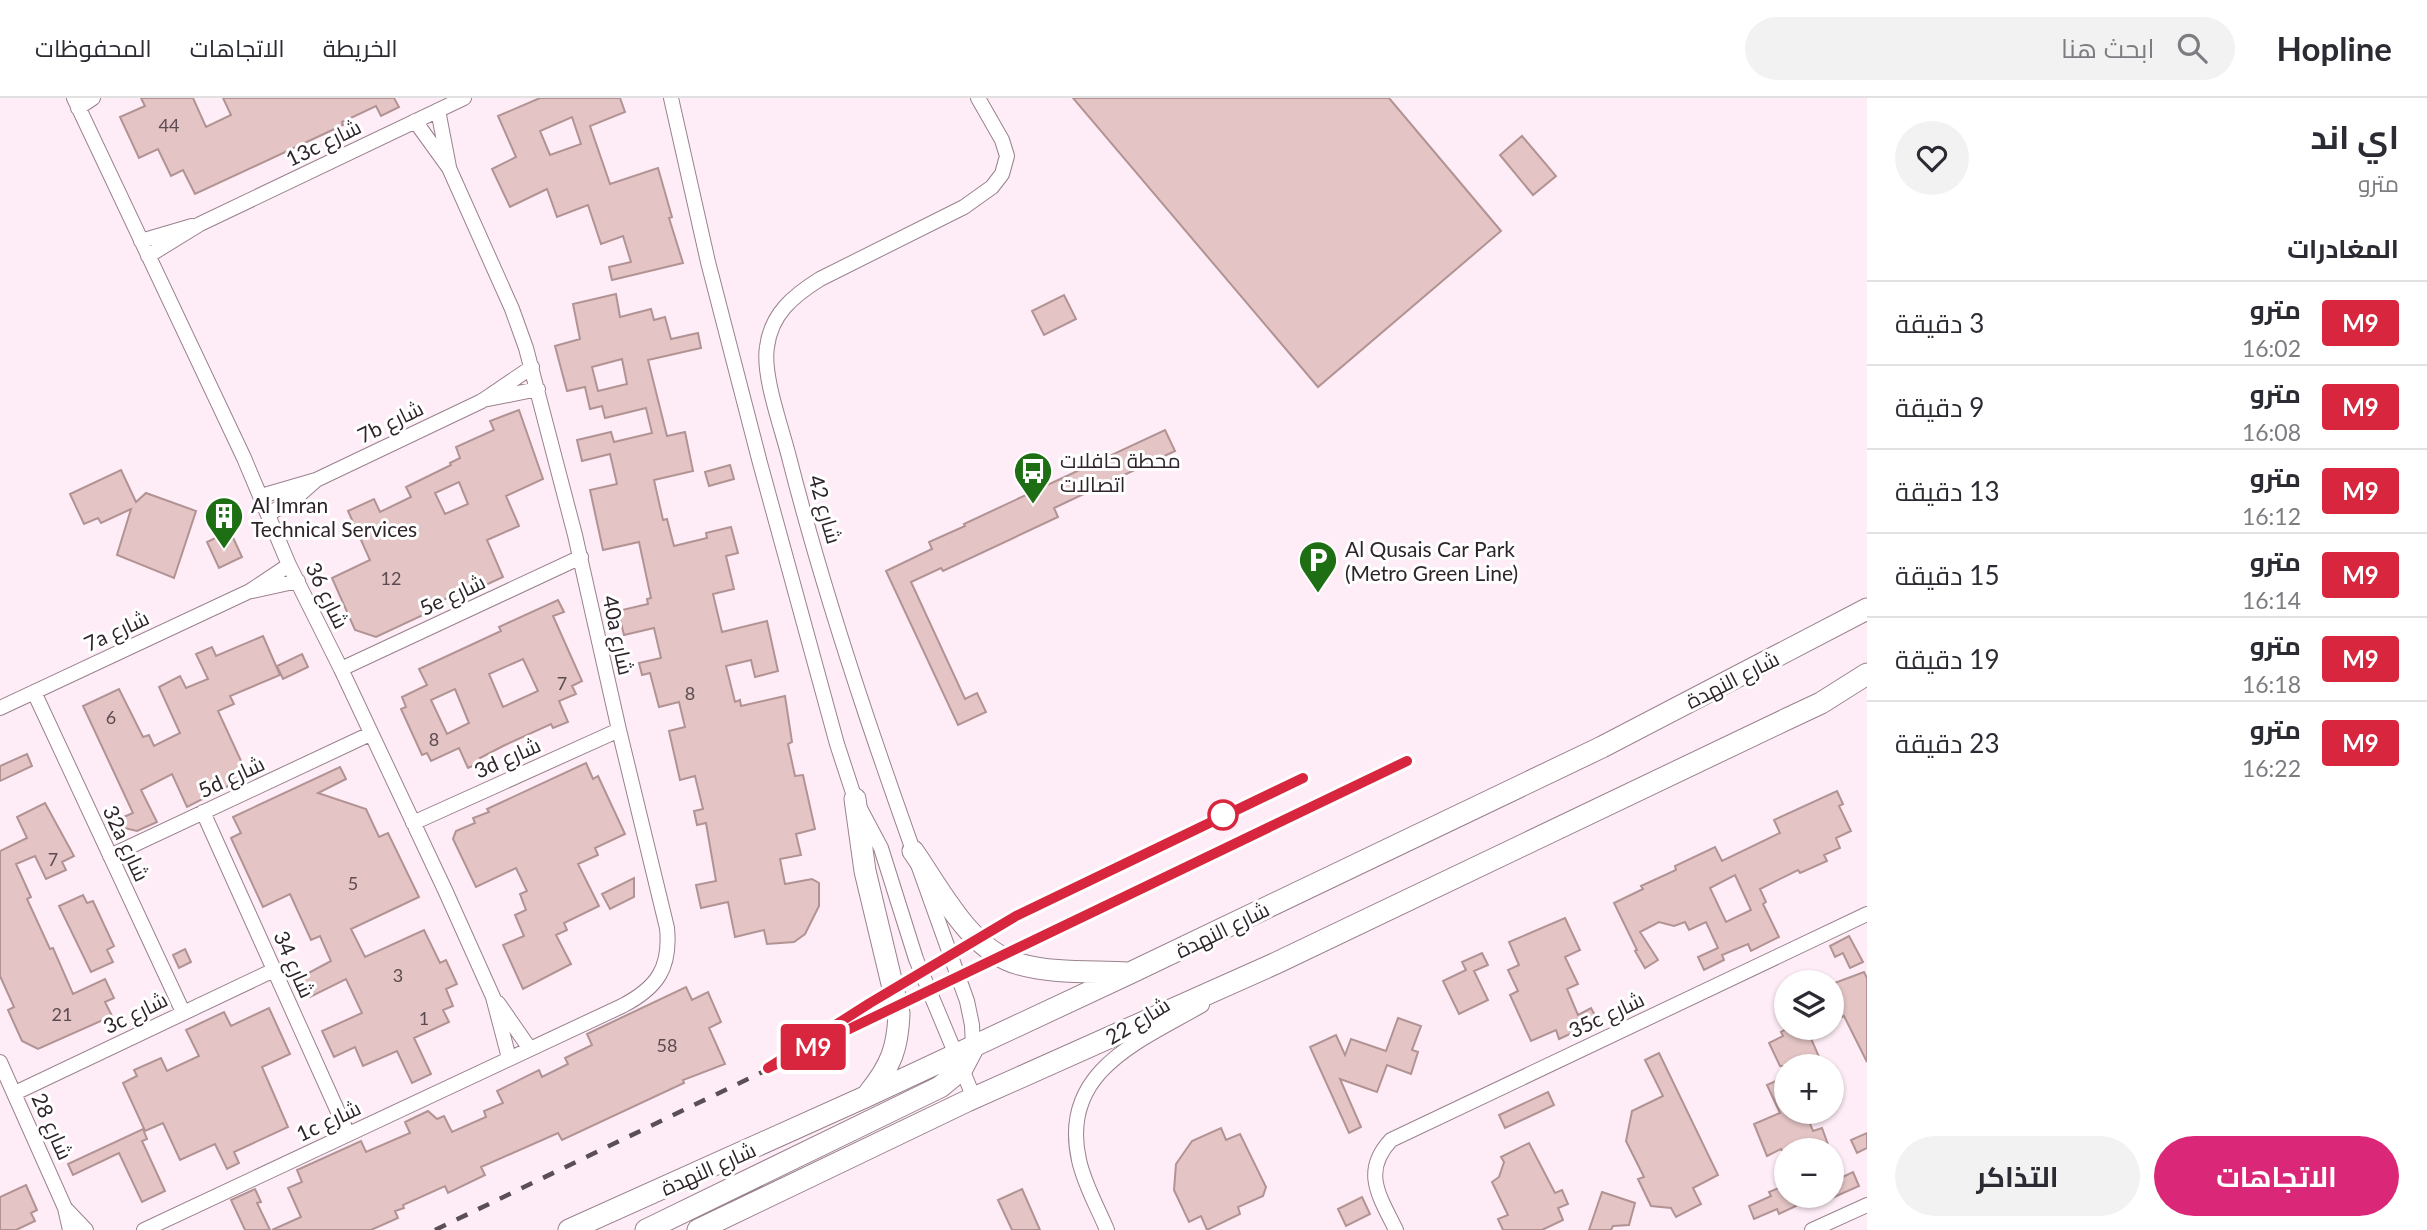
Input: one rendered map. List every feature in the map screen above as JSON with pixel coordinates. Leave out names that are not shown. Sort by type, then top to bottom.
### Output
[{"type":"main road","name":"شارع النهدة","points":[[569,1230],[865,1097],[964,1057],[1130,973],[1602,747],[1867,609]]},
{"type":"main road","points":[[698,1230],[974,1098],[1274,964],[1789,719],[1867,674]]},
{"type":"main road","points":[[855,799],[863,861],[899,1013],[898,1035],[892,1057],[865,1097]]},
{"type":"main road","points":[[914,851],[967,929],[982,945],[1003,958],[1020,965],[1048,969],[1130,973]]},
{"type":"main road","points":[[646,1230],[928,1094],[952,1080],[964,1057]]},
{"type":"street","points":[[76,103],[93,98]]},
{"type":"street","name":"13c شارع","points":[[141,242],[200,224],[464,98]]},
{"type":"street","name":"شارع 42","points":[[671,98],[712,275],[818,683],[855,799],[881,848],[916,959],[964,1057],[974,1098]]},
{"type":"street","name":"شارع 42","points":[[679,98],[680,138]]},
{"type":"street","name":"شارع 42","points":[[964,1057],[967,1001],[848,658],[797,487],[768,373],[766,349],[771,327],[782,308],[798,292],[964,208],[992,187],[1002,174],[1007,156],[1002,140],[978,98]]},
{"type":"street","name":"شارع 36","points":[[76,103],[261,496],[289,565],[341,668],[493,996],[530,1049]]},
{"type":"street","name":"40a شارع","points":[[438,110],[449,168]]},
{"type":"street","name":"40a شارع","points":[[415,121],[449,168],[512,310],[532,367],[580,556],[667,928],[669,945],[660,976],[636,998],[530,1049]]},
{"type":"street","name":"13c شارع","points":[[148,256],[172,244],[200,224]]},
{"type":"street","name":"7b شارع","points":[[261,496],[316,480],[482,401],[532,367]]},
{"type":"street","name":"7b شارع","points":[[482,401],[538,388]]},
{"type":"street","name":"7b شارع","points":[[269,514],[298,496],[316,480]]},
{"type":"street","name":"5e شارع","points":[[341,668],[580,556]]},
{"type":"street","name":"7a شارع","points":[[0,708],[250,591],[289,565]]},
{"type":"street","name":"7a شارع","points":[[250,591],[298,582]]},
{"type":"street","name":"32a شارع","points":[[34,692],[183,1012]]},
{"type":"street","name":"3d شارع","points":[[413,823],[619,730]]},
{"type":"street","name":"5d شارع","points":[[110,856],[370,734]]},
{"type":"street","name":"شارع 34","points":[[203,812],[348,1134]]},
{"type":"street","name":"35c شارع","points":[[1396,1230],[1377,1188],[1375,1164],[1381,1151],[1401,1134],[1867,914]]},
{"type":"street","name":"شارع 22","points":[[1107,1230],[1079,1163],[1076,1144],[1076,1124],[1081,1103],[1089,1087],[1100,1070],[1114,1057],[1274,964]]},
{"type":"street","name":"3c شارع","points":[[15,1093],[274,970]]},
{"type":"street","name":"شارع 36","points":[[493,996],[509,1058]]},
{"type":"street","name":"1c شارع","points":[[144,1230],[530,1049]]},
{"type":"street","name":"شارع 28","points":[[0,1062],[65,1208],[70,1230]]},
{"type":"street","points":[[1812,1230],[1867,1205]]},
{"type":"street","name":"شارع 28","points":[[65,1208],[86,1230]]},
{"type":"building","points":[[141,98],[193,98],[206,127],[231,115],[223,98],[394,98],[399,107],[381,116],[376,106],[342,122],[343,125],[195,194],[183,170],[171,176],[158,149],[139,158],[120,117],[145,106]]},
{"type":"building","points":[[540,98],[620,98],[625,112],[590,126],[610,184],[658,168],[683,263],[612,280],[609,267],[631,262],[623,236],[601,244],[588,205],[557,217],[547,189],[510,207],[492,169],[516,157],[498,116]],"holes":[[[572,117],[581,144],[550,155],[540,131]]]},
{"type":"building","points":[[1073,98],[1389,98],[1501,231],[1318,387]]},
{"type":"building","points":[[1522,136],[1556,176],[1533,195],[1500,155]]},
{"type":"building","points":[[616,294],[620,317],[651,309],[654,320],[665,317],[671,339],[698,333],[701,348],[648,360],[667,436],[685,432],[693,471],[654,480],[663,520],[667,519],[674,546],[707,538],[706,533],[731,527],[738,553],[726,556],[734,589],[713,594],[722,632],[767,621],[778,671],[755,677],[751,660],[726,666],[735,702],[740,700],[741,706],[785,696],[792,742],[788,744],[795,776],[803,775],[815,829],[796,834],[801,855],[780,859],[785,884],[812,879],[819,883],[819,906],[805,934],[794,942],[767,944],[764,930],[735,937],[728,902],[701,908],[696,885],[716,881],[706,823],[697,825],[694,811],[703,809],[695,776],[680,780],[669,731],[685,727],[679,702],[659,707],[650,673],[642,675],[639,663],[661,658],[654,628],[624,635],[618,611],[648,604],[647,599],[651,598],[639,542],[603,550],[590,490],[617,484],[610,454],[582,461],[577,440],[611,432],[614,442],[652,433],[646,408],[605,418],[602,406],[590,409],[585,387],[567,391],[555,346],[580,339],[573,304]],"holes":[[[622,359],[627,384],[598,391],[592,367]]]},
{"type":"building","points":[[1064,295],[1076,319],[1044,335],[1032,311]]},
{"type":"building","points":[[519,410],[543,479],[506,496],[519,526],[487,540],[503,577],[436,603],[438,608],[376,637],[355,630],[332,578],[370,560],[348,511],[374,499],[380,512],[411,497],[406,487],[460,458],[456,447],[494,430],[490,421]],"holes":[[[459,482],[468,504],[445,514],[435,493]]]},
{"type":"building","points":[[1165,430],[1175,451],[1054,508],[1058,517],[943,571],[941,568],[911,582],[965,699],[977,693],[986,712],[958,725],[886,571],[932,549],[929,542],[965,526],[964,524]]},
{"type":"building","points":[[730,465],[734,479],[709,486],[705,472]]},
{"type":"building","points":[[121,470],[136,502],[146,493],[196,511],[174,578],[117,555],[131,509],[101,523],[98,518],[84,524],[70,494]]},
{"type":"building","name":"Al Imran Technical Services","points":[[230,531],[242,557],[219,568],[207,542]]},
{"type":"building","points":[[558,600],[564,612],[553,616],[582,681],[572,686],[576,694],[559,701],[568,722],[553,728],[551,724],[503,746],[480,758],[482,762],[468,768],[459,748],[431,761],[427,753],[422,755],[401,709],[406,707],[402,697],[427,685],[419,669],[501,631],[499,627]],"holes":[[[523,659],[538,691],[503,707],[489,674]],[[455,689],[469,723],[447,734],[431,700]]]},
{"type":"building","points":[[263,636],[280,675],[230,696],[234,704],[218,711],[248,776],[187,807],[172,774],[141,790],[157,822],[137,831],[107,824],[133,813],[83,706],[119,689],[143,737],[149,735],[154,746],[180,733],[159,687],[180,676],[186,688],[208,679],[196,654],[212,647],[216,656]]},
{"type":"building","points":[[302,654],[308,667],[283,679],[277,666]]},
{"type":"building","points":[[27,754],[32,766],[0,781],[0,766]]},
{"type":"building","points":[[586,763],[593,779],[598,776],[625,834],[595,848],[598,855],[578,864],[599,906],[564,923],[567,930],[556,935],[571,964],[523,989],[503,945],[524,936],[515,915],[526,910],[520,894],[527,891],[516,868],[476,887],[453,839],[456,831],[475,823],[473,818],[489,812],[487,809]]},
{"type":"building","points":[[340,767],[346,779],[318,793],[366,809],[379,837],[388,833],[419,897],[351,929],[365,957],[424,930],[440,963],[446,960],[457,984],[446,989],[453,1006],[443,1010],[449,1022],[414,1038],[431,1074],[412,1083],[397,1051],[363,1066],[355,1047],[334,1057],[322,1031],[362,1013],[346,979],[310,997],[301,977],[331,961],[320,936],[311,940],[290,894],[263,907],[231,838],[241,833],[233,817]]},
{"type":"building","points":[[1837,791],[1843,804],[1839,806],[1851,831],[1836,838],[1840,848],[1824,855],[1827,861],[1800,873],[1798,870],[1760,889],[1766,902],[1763,904],[1779,937],[1751,951],[1748,944],[1722,955],[1724,960],[1704,970],[1698,957],[1718,948],[1706,922],[1689,930],[1685,922],[1674,926],[1659,922],[1640,932],[1658,960],[1645,968],[1614,903],[1643,889],[1641,886],[1676,870],[1675,866],[1715,847],[1722,861],[1780,833],[1774,820]],"holes":[[[1735,875],[1751,910],[1726,922],[1710,888]]]},
{"type":"building","points":[[45,803],[74,856],[62,862],[66,870],[46,879],[35,856],[16,864],[31,897],[27,899],[73,994],[105,979],[114,998],[105,1002],[112,1016],[38,1049],[22,1041],[8,1010],[14,1007],[0,976],[0,851],[27,838],[17,817]]},
{"type":"building","points":[[634,878],[634,897],[610,909],[602,894]]},
{"type":"building","points":[[83,895],[87,903],[93,901],[114,946],[107,950],[113,962],[91,972],[59,906]]},
{"type":"building","points":[[1565,918],[1580,950],[1565,957],[1578,984],[1567,989],[1578,1015],[1591,1008],[1598,1021],[1559,1039],[1556,1030],[1531,1041],[1510,995],[1518,991],[1508,970],[1519,965],[1509,942]]},
{"type":"building","points":[[1849,936],[1863,962],[1850,968],[1843,953],[1835,957],[1830,946]]},
{"type":"building","points":[[185,949],[191,962],[179,968],[173,955]]},
{"type":"building","points":[[1482,953],[1488,965],[1474,971],[1488,1000],[1459,1014],[1443,981],[1466,970],[1462,962]]},
{"type":"building","points":[[1864,972],[1867,978],[1867,1062],[1844,1016],[1844,980]]},
{"type":"building","points":[[686,987],[692,1000],[708,992],[721,1022],[709,1028],[725,1064],[683,1080],[684,1083],[562,1140],[558,1133],[481,1167],[485,1175],[448,1193],[445,1186],[403,1205],[404,1208],[395,1211],[398,1218],[371,1230],[272,1230],[301,1217],[288,1188],[302,1182],[297,1170],[361,1141],[366,1152],[410,1133],[405,1122],[428,1111],[437,1119],[444,1116],[452,1132],[486,1117],[484,1111],[503,1103],[497,1091],[539,1070],[542,1077],[568,1064],[565,1058],[592,1045],[587,1034]]},
{"type":"building","points":[[269,1008],[290,1054],[262,1067],[288,1127],[234,1152],[239,1163],[227,1169],[215,1144],[180,1160],[163,1123],[145,1131],[123,1083],[137,1076],[134,1070],[161,1058],[167,1071],[199,1056],[186,1030],[224,1012],[231,1026]]},
{"type":"building","points":[[1398,1018],[1421,1026],[1412,1050],[1418,1052],[1411,1074],[1387,1065],[1377,1092],[1340,1079],[1361,1127],[1349,1133],[1310,1047],[1336,1035],[1345,1055],[1351,1039],[1386,1051]]},
{"type":"building","points":[[1775,1040],[1812,1040],[1818,1054],[1774,1054],[1769,1043]]},
{"type":"building","points":[[1659,1053],[1718,1175],[1693,1188],[1701,1204],[1676,1217],[1671,1208],[1651,1206],[1638,1179],[1644,1177],[1626,1141],[1632,1111],[1663,1096],[1645,1060]]},
{"type":"building","points":[[1774,1082],[1774,1100],[1767,1085]]},
{"type":"building","points":[[1548,1092],[1554,1105],[1505,1128],[1499,1115]]},
{"type":"building","points":[[1774,1116],[1774,1124],[1810,1124],[1813,1131],[1822,1128],[1826,1138],[1774,1138],[1774,1152],[1767,1156],[1754,1124]]},
{"type":"building","points":[[1221,1128],[1226,1140],[1240,1134],[1266,1187],[1263,1196],[1238,1207],[1240,1214],[1207,1230],[1201,1216],[1189,1222],[1174,1190],[1176,1164],[1192,1141]]},
{"type":"building","points":[[143,1129],[147,1139],[142,1141],[165,1191],[142,1202],[119,1153],[73,1175],[68,1164]]},
{"type":"building","points":[[1867,1133],[1867,1148],[1857,1153],[1851,1140]]},
{"type":"building","points":[[1529,1143],[1555,1193],[1562,1190],[1568,1204],[1558,1208],[1563,1220],[1542,1230],[1503,1230],[1498,1219],[1508,1215],[1492,1182],[1499,1177],[1504,1162],[1501,1157]]},
{"type":"building","points":[[1853,1172],[1859,1186],[1844,1193],[1844,1176]]},
{"type":"building","points":[[26,1185],[37,1210],[31,1213],[35,1221],[16,1230],[0,1230],[0,1197]]},
{"type":"building","points":[[255,1189],[261,1202],[257,1203],[270,1230],[245,1230],[231,1200]]},
{"type":"building","points":[[1022,1189],[1040,1230],[1012,1230],[998,1200]]},
{"type":"building","points":[[1774,1190],[1774,1208],[1792,1208],[1779,1214],[1777,1209],[1754,1219],[1749,1206],[1771,1196],[1769,1192]]},
{"type":"building","points":[[1602,1192],[1635,1203],[1629,1225],[1613,1226],[1611,1230],[1589,1230]]},
{"type":"building","points":[[1362,1197],[1370,1214],[1346,1226],[1338,1209]]},
{"type":"railway","points":[[435,1230],[1407,761]]},
{"type":"railway","points":[[824,1032],[1016,916],[1302,777]]},
{"type":"metro line","name":"M9","points":[[1303,778],[1016,916],[870,1003],[768,1068],[1407,761]]},
{"type":"place","name":"محطة حافلات اتصالات","points":[[1033,505]]},
{"type":"place","name":"Al Imran Technical Services","points":[[224,550]]},
{"type":"place","name":"Al Qusais Car Park (Metro Green Line)","points":[[1318,594]]}]
